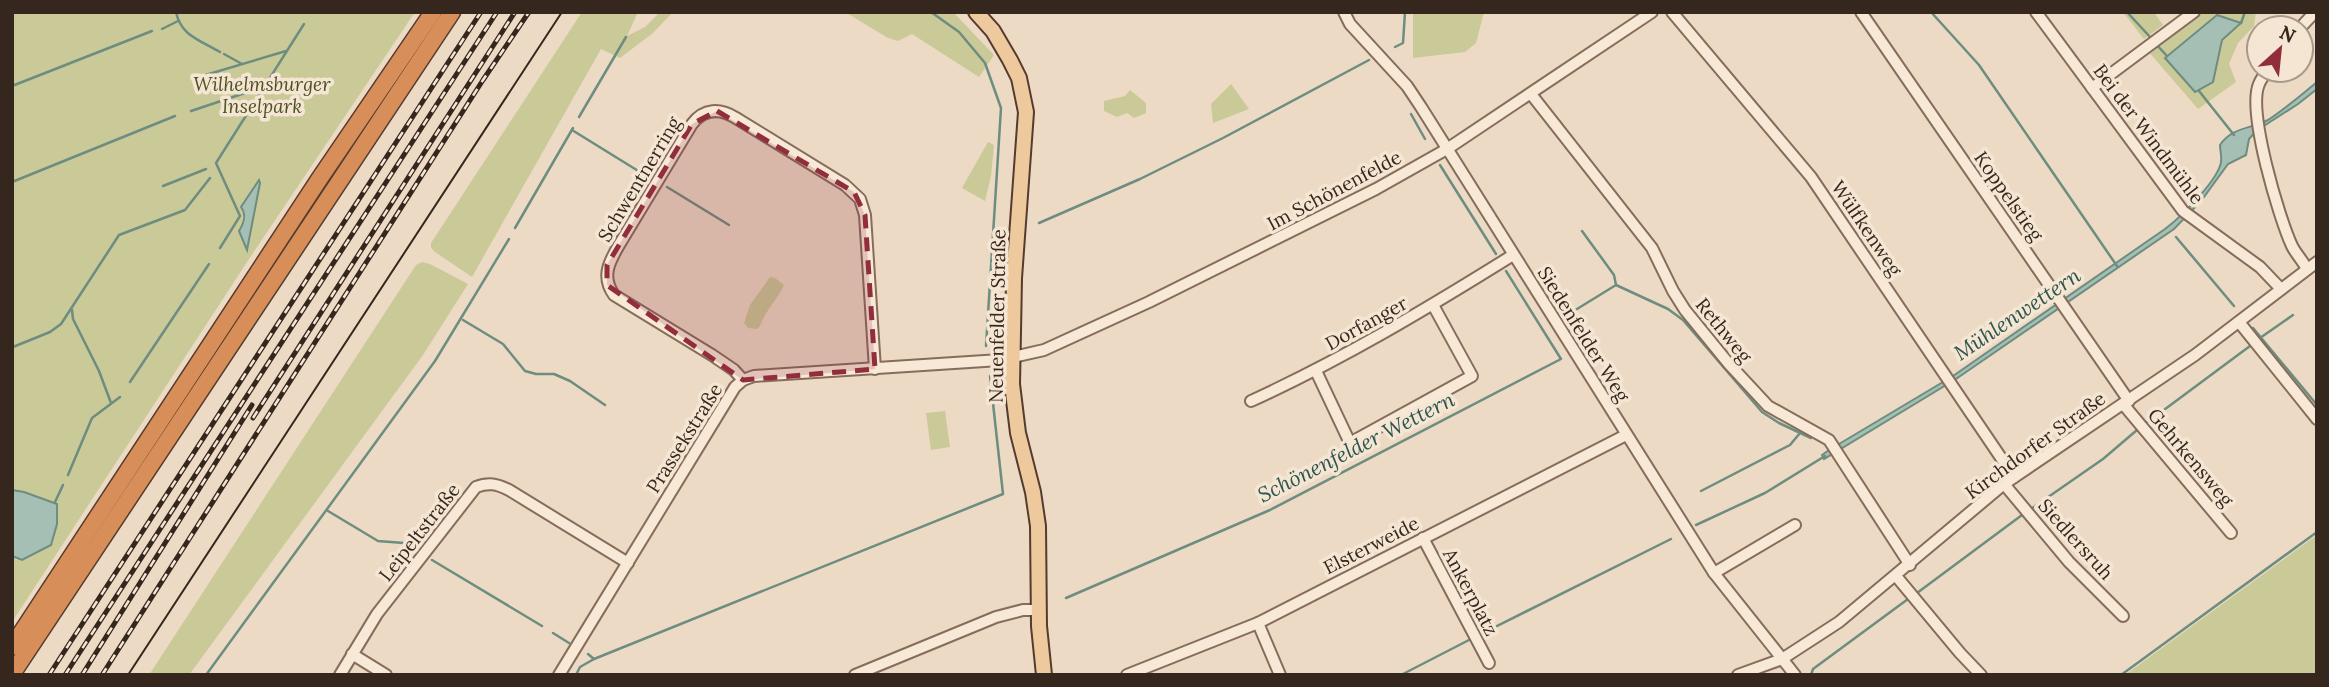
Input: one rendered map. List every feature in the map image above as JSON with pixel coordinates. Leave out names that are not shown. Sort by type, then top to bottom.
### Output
[{"type":"highway","points":[[12,647],[320,178],[433,12]]},
{"type":"highway","points":[[12,674],[452,12]]},
{"type":"main road","name":"Neuenfelder Straße","points":[[976,12],[993,31],[1006,53],[1018,78],[1026,112],[1014,278],[1012,358],[1014,409],[1038,526],[1039,610],[1044,675]]},
{"type":"street","name":"Siedenfelder Weg","points":[[1344,12],[1350,24],[1406,86],[1714,573],[1795,675]]},
{"type":"street","name":"Im Schönenfelde","points":[[1012,358],[1044,350],[1149,302],[1355,200],[1447,149],[1652,12]]},
{"type":"street","name":"Wülfkenweg","points":[[1672,12],[1811,177],[2014,477]]},
{"type":"street","name":"Koppelstieg","points":[[1861,12],[2126,402]]},
{"type":"street","name":"Bei der Windmühle","points":[[2036,12],[2186,214],[2260,267],[2281,289]]},
{"type":"street","points":[[2092,88],[2194,12]]},
{"type":"street","points":[[2259,84],[2260,136],[2273,188],[2292,246],[2312,265]]},
{"type":"street","name":"Rethweg","points":[[1531,94],[1652,248],[1685,310],[1748,387],[1768,406],[1821,434],[1835,449],[1910,565]]},
{"type":"street","name":"Schwentnerring","points":[[743,380],[734,370],[712,355],[614,295],[607,285],[607,265],[694,122],[705,113],[727,112],[854,192],[860,199],[865,215],[875,369]]},
{"type":"street","name":"Dorfanger","points":[[1251,401],[1316,371],[1433,306],[1513,254]]},
{"type":"street","name":"Kirchdorfer Straße","points":[[1738,675],[1782,659],[1839,622],[2004,484],[2239,322],[2312,265]]},
{"type":"street","name":"Dorfanger","points":[[1316,371],[1350,443],[1472,376],[1433,306]]},
{"type":"street","points":[[2239,322],[2317,419]]},
{"type":"street","name":"Prassekstraße","points":[[559,675],[735,387],[743,380],[754,376],[1012,358]]},
{"type":"street","name":"Gehrkensweg","points":[[2126,402],[2231,533]]},
{"type":"street","name":"Elsterweide","points":[[1127,675],[1258,623],[1626,435]]},
{"type":"street","name":"Leipeltstraße","points":[[340,675],[377,614],[476,487],[497,484],[509,490],[628,563]]},
{"type":"street","name":"Siedlersruh","points":[[2004,484],[2068,562],[2123,616]]},
{"type":"street","points":[[1714,573],[1795,525]]},
{"type":"street","name":"Ankerplatz","points":[[1423,538],[1489,663]]},
{"type":"street","points":[[1896,576],[1981,675]]},
{"type":"street","points":[[855,675],[996,617],[1023,610],[1039,610]]},
{"type":"street","points":[[1258,623],[1280,675]]},
{"type":"street","points":[[352,654],[386,675]]},
{"type":"highlighted area","points":[[717,111],[854,192],[865,215],[875,369],[743,380],[607,285],[607,265],[692,124]]},
{"type":"green space","name":"Wilhelmsburger Inselpark","points":[[12,12],[415,12],[249,259],[12,622],[12,556],[17,560],[55,503],[12,490]]},
{"type":"green space","points":[[582,12],[638,12],[627,36],[645,27],[660,12],[673,12],[653,33],[620,58],[601,49],[472,277],[435,252],[431,243]]},
{"type":"green space","points":[[845,12],[953,12],[994,55],[979,77],[912,34],[898,41],[888,38]]},
{"type":"green space","points":[[1413,12],[1484,12],[1476,43],[1465,52],[1413,58]]},
{"type":"green space","points":[[2123,12],[2154,12],[2163,25],[2144,39]]},
{"type":"green space","points":[[2199,12],[2256,12],[2245,14],[2245,36],[2238,43],[2229,64],[2236,82],[2198,109],[2148,51]]},
{"type":"green space","points":[[1231,84],[1249,109],[1213,123],[1211,104]]},
{"type":"green space","points":[[1130,90],[1146,103],[1146,113],[1134,118],[1127,113],[1117,117],[1104,111],[1104,101],[1125,96]]},
{"type":"green space","points":[[988,142],[994,145],[985,201],[962,188]]},
{"type":"green space","points":[[422,262],[468,284],[423,355],[189,675],[149,675],[416,265]]},
{"type":"green space","points":[[770,277],[784,285],[760,326],[757,329],[748,328],[744,323],[750,305]]},
{"type":"green space","points":[[945,411],[950,447],[931,450],[926,413]]},
{"type":"green space","points":[[2317,535],[2317,675],[2125,675]]},
{"type":"shaded area","points":[[2217,15],[2241,23],[2222,40],[2213,82],[2195,92],[2165,58]]},
{"type":"shaded area","points":[[2317,82],[2317,89],[2256,131],[2249,139],[2246,155],[2228,164],[2201,201],[2174,229],[1956,379],[1824,459],[1822,455],[1829,450],[1953,376],[2165,229],[2188,209],[2211,182],[2221,163],[2220,145],[2225,139],[2268,120]]},
{"type":"shaded area","points":[[259,180],[247,250],[239,231],[244,219],[241,207]]},
{"type":"shaded area","points":[[12,490],[57,504],[57,524],[51,545],[22,560],[12,556]]},
{"type":"waterway","points":[[176,12],[187,32],[220,52]]},
{"type":"waterway","points":[[931,12],[959,32],[985,63],[1001,108],[986,346]]},
{"type":"waterway","name":"Schönenfelder Wettern","points":[[1395,47],[1403,43],[1405,12]]},
{"type":"waterway","points":[[1931,12],[1979,65],[2117,266]]},
{"type":"waterway","points":[[2127,12],[2151,38]]},
{"type":"waterway","points":[[2241,23],[2245,12]]},
{"type":"waterway","points":[[162,29],[178,21]]},
{"type":"waterway","points":[[220,248],[240,216],[216,163],[304,24]]},
{"type":"waterway","points":[[12,86],[152,31]]},
{"type":"waterway","points":[[579,117],[626,37]]},
{"type":"waterway","points":[[2155,43],[2167,56]]},
{"type":"waterway","points":[[192,79],[286,51]]},
{"type":"waterway","points":[[224,54],[242,64]]},
{"type":"waterway","points":[[1039,223],[1140,179],[1369,60]]},
{"type":"waterway","points":[[191,111],[251,91]]},
{"type":"waterway","points":[[2199,91],[2234,135]]},
{"type":"waterway","name":"Schönenfelder Wettern","points":[[1411,114],[1425,139]]},
{"type":"waterway","points":[[12,182],[175,116]]},
{"type":"waterway","points":[[515,228],[573,128]]},
{"type":"waterway","points":[[572,130],[648,177]]},
{"type":"waterway","name":"Schönenfelder Wettern","points":[[1440,165],[1496,254]]},
{"type":"waterway","points":[[163,186],[206,169]]},
{"type":"waterway","points":[[13,347],[50,332],[61,324],[119,235],[185,210],[210,178]]},
{"type":"waterway","points":[[667,187],[729,225]]},
{"type":"waterway","name":"Schönenfelder Wettern","points":[[1582,231],[1614,275],[1616,285],[1668,309],[1683,320],[1762,412],[1811,438]]},
{"type":"waterway","points":[[2176,237],[2234,306]]},
{"type":"waterway","points":[[206,675],[435,361],[509,239]]},
{"type":"waterway","points":[[130,382],[209,264]]},
{"type":"waterway","name":"Schönenfelder Wettern","points":[[1066,598],[1270,510],[1561,359],[1506,271]]},
{"type":"waterway","points":[[1564,317],[1616,285]]},
{"type":"waterway","points":[[72,310],[73,319],[99,371],[111,403]]},
{"type":"waterway","points":[[2260,338],[2293,315]]},
{"type":"waterway","points":[[463,320],[503,344],[525,371],[554,374],[570,381],[605,405]]},
{"type":"waterway","points":[[2253,328],[2317,405]]},
{"type":"waterway","points":[[2145,424],[2250,346]]},
{"type":"waterway","points":[[576,675],[580,667],[594,659],[1003,494],[990,376]]},
{"type":"waterway","points":[[68,475],[92,418],[120,397]]},
{"type":"waterway","points":[[2031,509],[2103,459],[2137,430]]},
{"type":"waterway","points":[[1701,491],[1790,445],[1800,433]]},
{"type":"waterway","name":"Mühlenwettern","points":[[1696,525],[1765,493],[1825,456]]},
{"type":"waterway","points":[[55,502],[63,485]]},
{"type":"waterway","points":[[328,511],[378,541],[404,543],[412,547]]},
{"type":"waterway","points":[[1917,593],[2022,515]]},
{"type":"waterway","points":[[2121,675],[2317,532]]},
{"type":"waterway","name":"Mühlenwettern","points":[[1481,634],[1671,539]]},
{"type":"waterway","points":[[432,560],[542,626]]},
{"type":"waterway","points":[[1811,675],[1813,669],[1908,599]]},
{"type":"waterway","points":[[553,633],[569,643]]},
{"type":"waterway","name":"Mühlenwettern","points":[[1401,675],[1469,640]]},
{"type":"waterway","points":[[588,654],[594,659]]},
{"type":"tram line","points":[[128,675],[562,12]]},
{"type":"railway","points":[[49,675],[481,12]]},
{"type":"railway","points":[[65,675],[497,12]]},
{"type":"railway","points":[[253,418],[515,12]]},
{"type":"railway","points":[[102,675],[529,12]]},
{"type":"railway","points":[[82,675],[252,405]]}]
